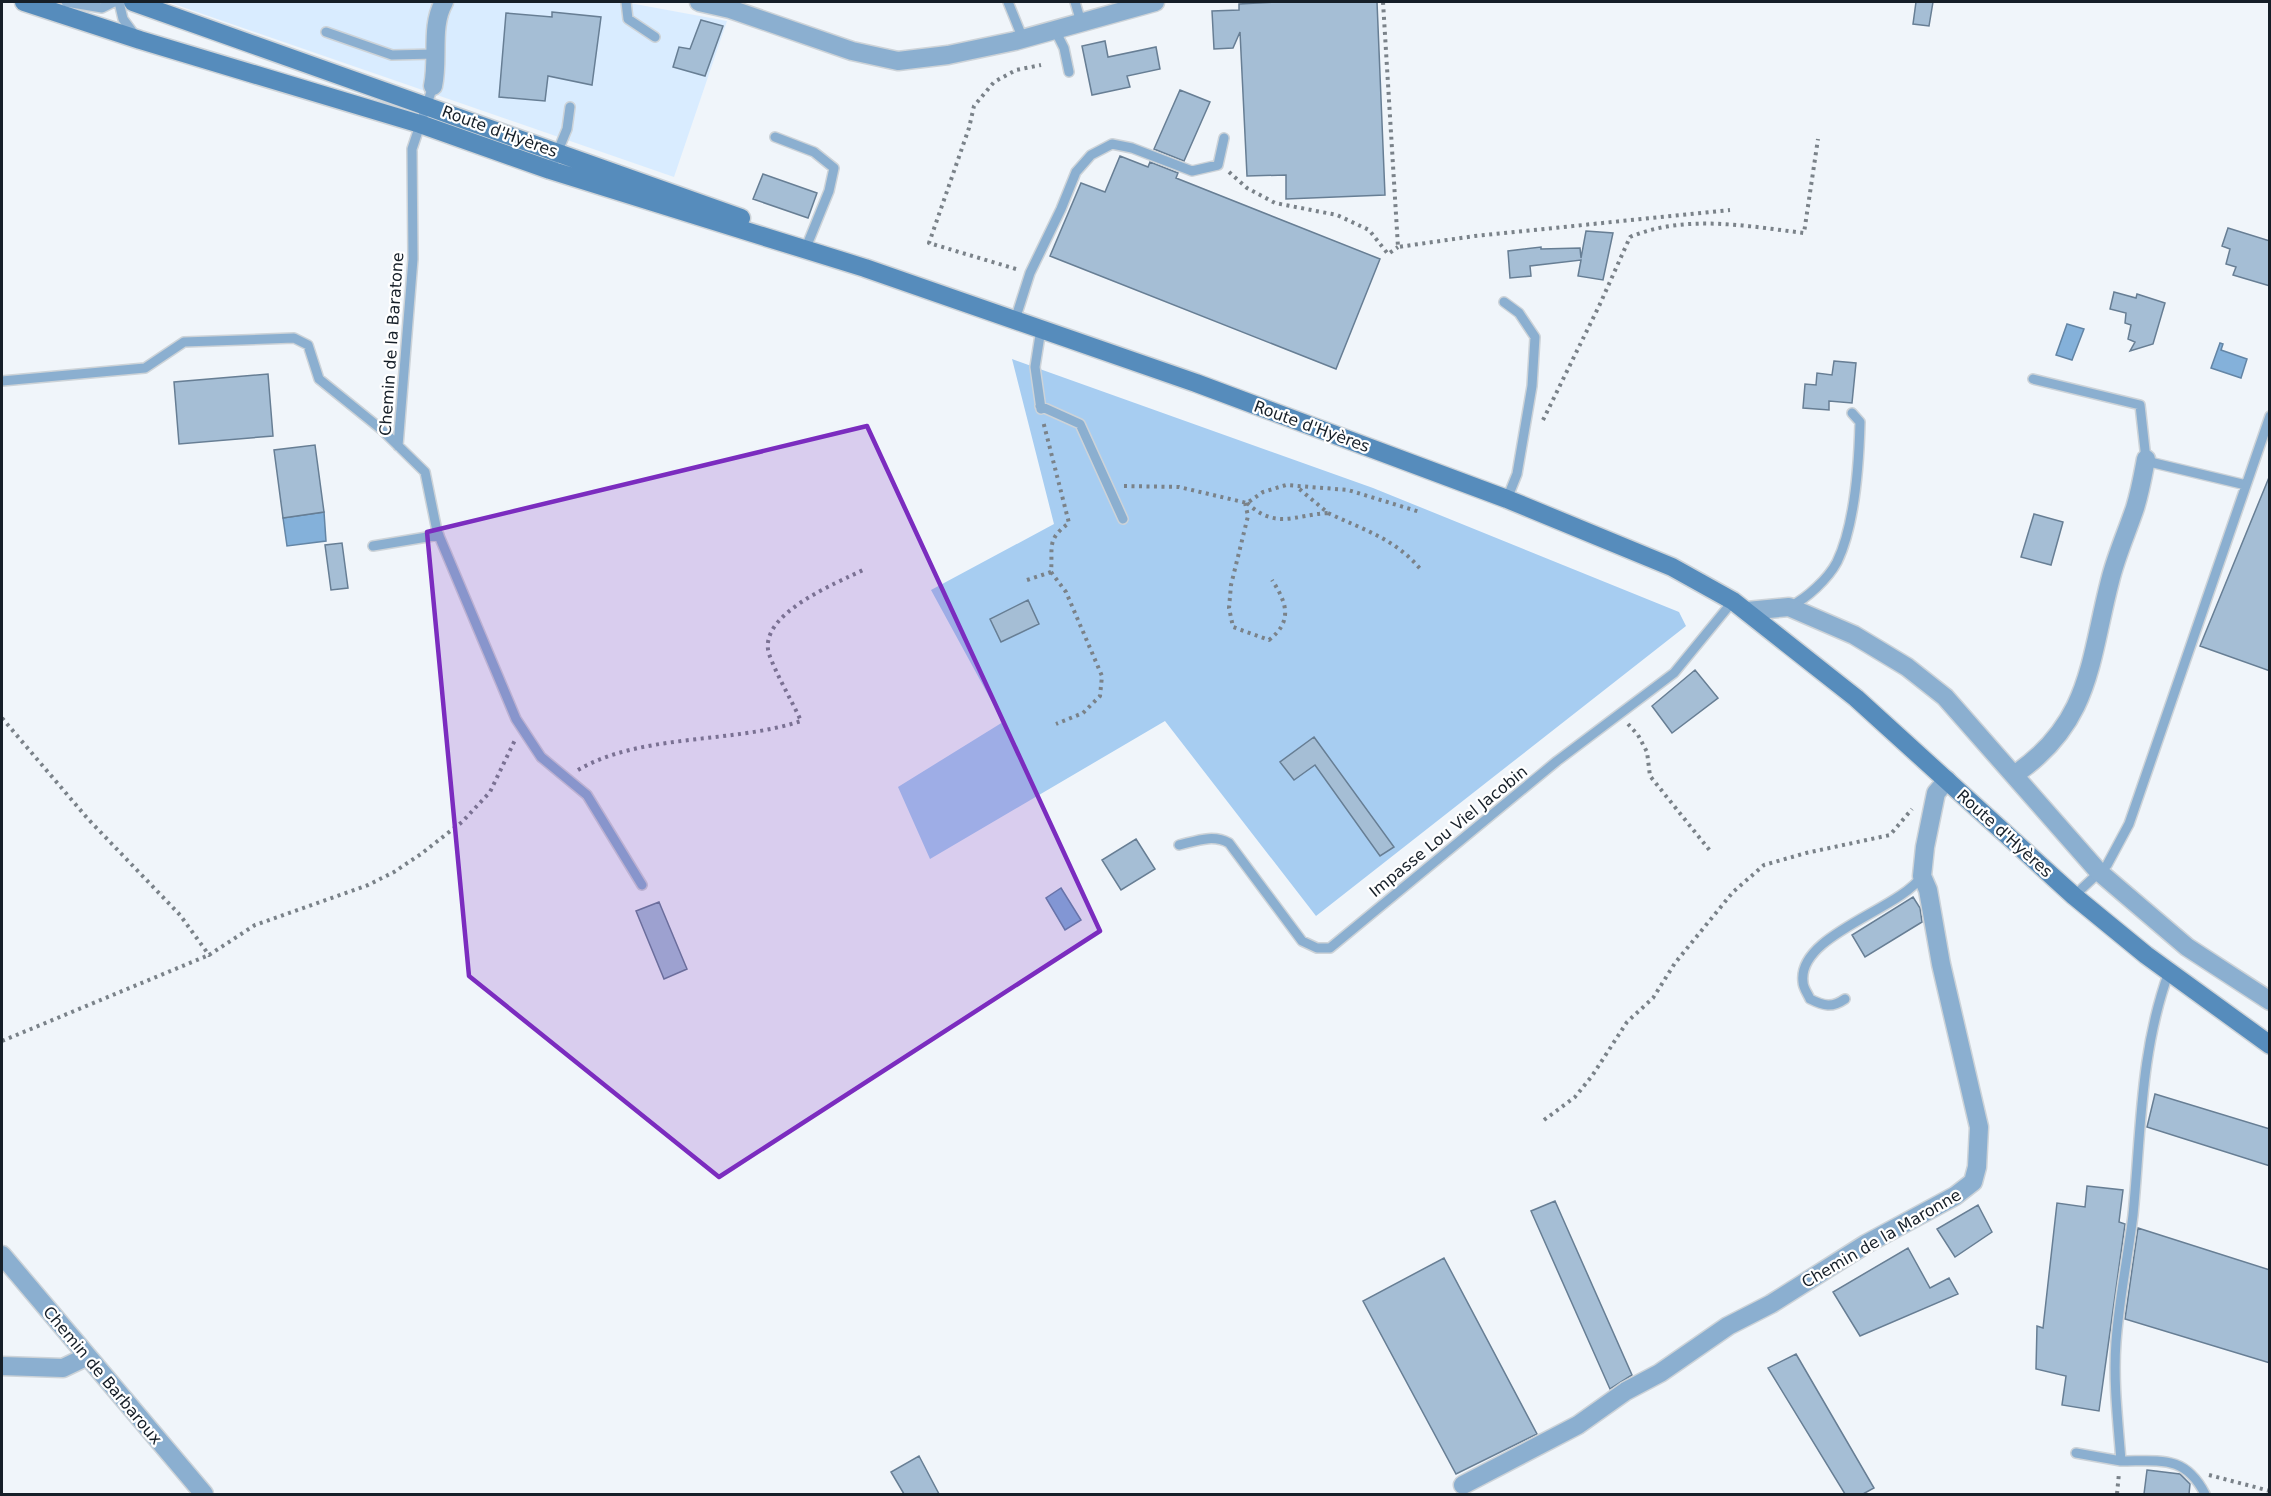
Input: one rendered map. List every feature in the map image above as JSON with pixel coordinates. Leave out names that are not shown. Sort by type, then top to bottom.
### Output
[{"type":"main road","name":"Route d'Hyères","points":[[24,2],[140,40],[420,124],[550,170],[807,246]]},
{"type":"main road","name":"Route d'Hyères","points":[[133,2],[427,104],[865,268],[1196,383],[1507,499],[1672,567],[1740,606],[1856,698],[2074,896],[2169,972],[2270,1045]]},
{"type":"street","points":[[699,2],[729,9],[852,51],[898,61],[948,55],[1023,39],[1130,5],[1155,2]]},
{"type":"street","points":[[433,86],[437,70],[435,54],[439,4]]},
{"type":"street","points":[[2014,775],[2043,754],[2069,721],[2087,685],[2110,579],[2136,505],[2146,459]]},
{"type":"street","points":[[1740,606],[1789,607],[1854,635],[1907,667],[1945,697],[2098,871],[2187,947],[2270,1001]]},
{"type":"street","name":"Chemin de la Maronne","points":[[1463,1485],[1578,1425],[1626,1391],[1660,1373],[1728,1326],[1771,1304],[1866,1244],[1947,1201],[1973,1182],[1977,1167],[1979,1127],[1941,964],[1928,890],[1922,876],[1925,847],[1936,793],[1947,780]]},
{"type":"street","name":"Chemin de Barbaroux","points":[[2,1255],[86,1358],[204,1494]]},
{"type":"street","points":[[2,1366],[63,1368],[86,1358]]},
{"type":"lane","points":[[66,2],[102,8],[114,2]]},
{"type":"lane","points":[[119,2],[123,19],[140,40]]},
{"type":"lane","points":[[626,2],[628,19],[655,37]]},
{"type":"lane","points":[[1008,2],[1023,39]]},
{"type":"lane","points":[[1075,2],[1081,22]]},
{"type":"lane","points":[[1055,30],[1065,48],[1069,72]]},
{"type":"lane","points":[[326,32],[392,55],[435,54]]},
{"type":"lane","name":"Chemin de la Baratone","points":[[433,86],[412,149],[413,259],[398,446],[425,472],[439,535],[516,719],[541,758],[587,795],[642,885]]},
{"type":"lane","points":[[550,170],[567,129],[570,107]]},
{"type":"lane","points":[[775,137],[814,152],[834,168],[830,191],[807,246]]},
{"type":"lane","points":[[1015,321],[1030,273],[1076,172],[1091,155],[1112,144],[1132,148],[1192,171],[1218,165],[1224,138]]},
{"type":"lane","points":[[1504,302],[1519,313],[1535,337],[1532,386],[1517,474],[1507,499]]},
{"type":"lane","points":[[1041,329],[1035,368],[1041,407],[1080,424],[1123,519]]},
{"type":"lane","points":[[2,381],[145,368],[184,342],[294,338],[308,345],[320,379],[398,446]]},
{"type":"lane","points":[[2033,379],[2139,405],[2146,459],[2154,464],[2246,485]]},
{"type":"lane","points":[[1789,607],[1815,587],[1836,563],[1848,525],[1859,446],[1860,422],[1852,413]]},
{"type":"lane","points":[[2074,896],[2107,865],[2129,824],[2270,416]]},
{"type":"lane","points":[[373,546],[439,535]]},
{"type":"lane","name":"Impasse Lou Viel Jacobin","points":[[1179,845],[1220,838],[1229,843],[1302,940],[1317,948],[1330,948],[1557,761],[1674,673],[1740,606]]},
{"type":"lane","points":[[1845,999],[1835,1006],[1823,1006],[1810,999],[1803,983],[1804,969],[1817,948],[1844,929],[1914,888],[1922,876]]},
{"type":"lane","points":[[2121,1461],[2116,1342],[2133,1213],[2144,1081],[2156,1005],[2169,972]]},
{"type":"lane","points":[[2076,1453],[2121,1461],[2167,1461],[2196,1476],[2205,1494]]},
{"type":"path","points":[[1383,2],[1398,247]]},
{"type":"path","points":[[1030,273],[929,243],[969,128],[974,106],[994,82],[1016,70],[1041,64]]},
{"type":"path","points":[[1522,440],[1538,432],[1550,400],[1600,304],[1630,237],[1647,230],[1703,223],[1804,233],[1818,139]]},
{"type":"path","points":[[1218,165],[1227,169],[1247,188],[1275,203],[1337,215],[1369,230],[1388,254],[1398,247],[1475,236],[1730,210]]},
{"type":"path","points":[[1041,407],[1045,439],[1069,523],[1054,534],[1050,545],[1051,572],[1066,592],[1102,676],[1100,696],[1083,713],[1056,724]]},
{"type":"path","points":[[1246,503],[1263,492],[1286,485],[1348,490],[1420,512]]},
{"type":"path","points":[[1108,486],[1179,487],[1246,503],[1260,515],[1279,520],[1328,513]]},
{"type":"path","points":[[1296,486],[1328,513],[1394,544],[1407,553],[1422,571]]},
{"type":"path","points":[[1246,503],[1248,516],[1229,608],[1233,627],[1269,640],[1281,630],[1286,614],[1272,580]]},
{"type":"path","points":[[567,777],[589,764],[637,748],[695,741],[801,721],[768,651],[771,634],[781,618],[799,603],[863,570]]},
{"type":"path","points":[[1027,580],[1051,572]]},
{"type":"path","points":[[1620,714],[1638,735],[1647,752],[1650,776],[1711,852]]},
{"type":"path","points":[[2,718],[88,819],[180,915],[209,954]]},
{"type":"path","points":[[2,1041],[209,954],[255,925],[368,885],[394,872],[462,822],[490,792],[508,759],[515,740],[516,719]]},
{"type":"path","points":[[1544,1120],[1575,1097],[1592,1076],[1627,1022],[1653,998],[1675,963],[1741,885],[1764,865],[1806,853],[1890,835],[1916,805]]},
{"type":"path","points":[[2116,1494],[2121,1461]]},
{"type":"path","points":[[2196,1476],[2206,1474],[2270,1491]]},
{"type":"highlighted area","points":[[867,426],[1100,931],[719,1177],[469,976],[427,532]]},
{"type":"shaded area","points":[[168,2],[624,2],[727,21],[674,177]]},
{"type":"shaded area","points":[[2067,324],[2084,329],[2072,360],[2056,355]]},
{"type":"shaded area","points":[[2220,343],[2223,344],[2221,350],[2247,359],[2241,378],[2211,368]]},
{"type":"shaded area","points":[[1012,359],[1373,488],[1679,612],[1686,626],[1316,916],[1165,721],[930,859],[898,787],[1003,722],[931,590],[1054,524]]},
{"type":"shaded area","points":[[324,512],[326,541],[287,546],[283,518]]},
{"type":"shaded area","points":[[1061,888],[1081,920],[1065,930],[1046,898]]},
{"type":"building","points":[[1377,2],[1385,195],[1286,199],[1286,175],[1247,176],[1240,32],[1233,48],[1214,49],[1212,11],[1239,10],[1239,4]]},
{"type":"building","points":[[1916,2],[1933,2],[1929,26],[1913,24]]},
{"type":"building","points":[[552,12],[601,17],[592,85],[548,76],[545,101],[499,97],[506,13],[552,17]]},
{"type":"building","points":[[701,20],[723,26],[705,76],[673,67],[679,47],[690,49]]},
{"type":"building","points":[[1105,41],[1108,57],[1156,47],[1160,69],[1127,76],[1130,87],[1092,95],[1082,46]]},
{"type":"building","points":[[1180,90],[1210,102],[1184,161],[1154,149]]},
{"type":"building","points":[[1120,156],[1148,167],[1150,162],[1178,173],[1176,178],[1380,259],[1336,369],[1050,256],[1081,183],[1105,192]]},
{"type":"building","points":[[763,174],[817,193],[808,218],[753,199]]},
{"type":"building","points":[[2228,228],[2270,241],[2270,286],[2233,275],[2236,267],[2226,264],[2230,249],[2222,246]]},
{"type":"building","points":[[1586,231],[1613,233],[1603,280],[1578,276],[1581,260],[1530,266],[1531,276],[1510,278],[1508,251],[1541,247],[1541,249],[1580,248],[1581,258]]},
{"type":"building","points":[[2114,292],[2136,298],[2137,294],[2165,303],[2153,344],[2130,351],[2135,342],[2128,339],[2131,325],[2125,323],[2126,313],[2110,309]]},
{"type":"building","points":[[1834,361],[1856,363],[1852,403],[1829,401],[1829,410],[1803,408],[1805,384],[1816,385],[1817,373],[1832,375]]},
{"type":"building","points":[[268,374],[273,436],[179,444],[174,382]]},
{"type":"building","points":[[315,445],[324,512],[283,518],[274,450]]},
{"type":"building","points":[[2270,475],[2270,671],[2200,646]]},
{"type":"building","points":[[2034,514],[2063,522],[2051,565],[2021,557]]},
{"type":"building","points":[[342,543],[348,588],[331,590],[325,545]]},
{"type":"building","points":[[1028,600],[1039,624],[1001,642],[990,619]]},
{"type":"building","points":[[1695,670],[1718,698],[1672,733],[1652,706]]},
{"type":"building","points":[[1314,737],[1394,847],[1380,856],[1315,765],[1294,780],[1280,762]]},
{"type":"building","points":[[1136,839],[1155,869],[1121,890],[1102,860]]},
{"type":"building","points":[[1913,897],[1920,908],[1922,922],[1865,957],[1852,935]]},
{"type":"building","points":[[659,902],[687,969],[664,979],[636,911]]},
{"type":"building","points":[[2155,1094],[2270,1129],[2270,1166],[2147,1127]]},
{"type":"building","points":[[2087,1186],[2123,1190],[2119,1222],[2125,1224],[2099,1411],[2062,1405],[2066,1376],[2036,1369],[2037,1326],[2043,1328],[2057,1203],[2085,1207]]},
{"type":"building","points":[[1555,1201],[1632,1375],[1610,1389],[1531,1211]]},
{"type":"building","points":[[1978,1205],[1992,1232],[1955,1257],[1937,1229]]},
{"type":"building","points":[[2138,1228],[2270,1270],[2270,1363],[2125,1319]]},
{"type":"building","points":[[1908,1248],[1930,1288],[1949,1278],[1958,1294],[1860,1336],[1833,1292]]},
{"type":"building","points":[[1444,1258],[1537,1434],[1456,1474],[1363,1301]]},
{"type":"building","points":[[1796,1354],[1874,1488],[1863,1494],[1845,1494],[1768,1368]]},
{"type":"building","points":[[919,1456],[939,1494],[904,1494],[891,1472]]},
{"type":"building","points":[[2147,1470],[2180,1474],[2190,1484],[2189,1494],[2144,1494]]}]
